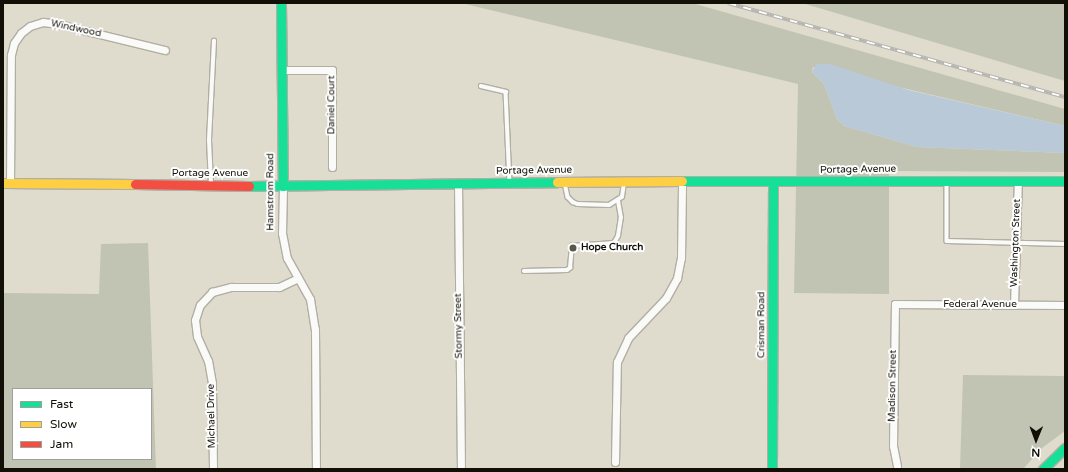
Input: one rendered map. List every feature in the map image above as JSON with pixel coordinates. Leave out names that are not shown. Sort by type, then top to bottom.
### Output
[{"type":"street","name":"Hamstrom Road","points":[[281,3],[283,186],[282,233],[287,258],[310,299],[315,329],[316,469]]},
{"type":"street","name":"Windwood","points":[[7,183],[11,55],[14,43],[21,33],[30,26],[43,22],[58,24],[165,50]]},
{"type":"street","name":"Daniel Court","points":[[282,70],[332,70],[332,167]]},
{"type":"street","name":"Portage Avenue","points":[[7,183],[283,186],[624,181],[1065,181]]},
{"type":"street","name":"Washington Street","points":[[1014,305],[1018,181]]},
{"type":"street","points":[[615,462],[617,362],[628,338],[666,298],[675,282],[681,258],[682,182]]},
{"type":"street","name":"Crisman Road","points":[[772,469],[773,182]]},
{"type":"street","name":"Stormy Street","points":[[458,184],[461,469]]},
{"type":"street","name":"Michael Drive","points":[[213,469],[212,383],[208,361],[197,336],[195,320],[200,305],[212,292],[231,287],[279,287],[298,278]]},
{"type":"street","name":"Federal Avenue","points":[[894,304],[1065,305]]},
{"type":"street","name":"Madison Street","points":[[894,304],[893,446],[897,466]]},
{"type":"street","points":[[1043,469],[1065,448]]},
{"type":"lane","points":[[211,185],[209,140],[214,41]]},
{"type":"lane","points":[[481,86],[506,92],[510,183]]},
{"type":"lane","points":[[947,180],[947,241],[1065,244]]},
{"type":"lane","points":[[565,182],[568,197],[578,204],[609,205],[618,201],[622,197],[624,181]]},
{"type":"lane","points":[[524,271],[567,270],[570,268],[572,246],[614,243],[618,236],[621,218],[618,201]]},
{"type":"green space","points":[[461,3],[692,3],[1065,109],[1065,126],[813,67],[812,72],[824,84],[837,119],[844,126],[917,147],[1065,153],[1065,172],[889,171],[889,294],[794,293],[798,84]]},
{"type":"green space","points":[[802,3],[1065,3],[1065,81]]},
{"type":"green space","points":[[148,243],[156,469],[3,469],[3,293],[99,294],[101,244]]},
{"type":"green space","points":[[963,375],[1065,376],[1065,431],[1042,448],[1023,469],[960,469]]},
{"type":"water","points":[[816,64],[830,64],[908,90],[1065,126],[1065,153],[917,147],[844,126],[837,119],[824,84],[812,72]]},
{"type":"railway","points":[[728,3],[1065,97]]},
{"type":"traffic: fast","points":[[281,3],[283,186]]},
{"type":"traffic: fast","points":[[682,181],[1065,181]]},
{"type":"traffic: fast","points":[[249,186],[557,182]]},
{"type":"traffic: fast","points":[[772,469],[773,182]]},
{"type":"traffic: fast","points":[[1043,469],[1065,448]]},
{"type":"traffic: slow","points":[[557,182],[682,181]]},
{"type":"traffic: slow","points":[[3,183],[135,184]]},
{"type":"traffic: jam","points":[[135,184],[249,186]]},
{"type":"place","name":"Hope Church","points":[[573,248]]}]
